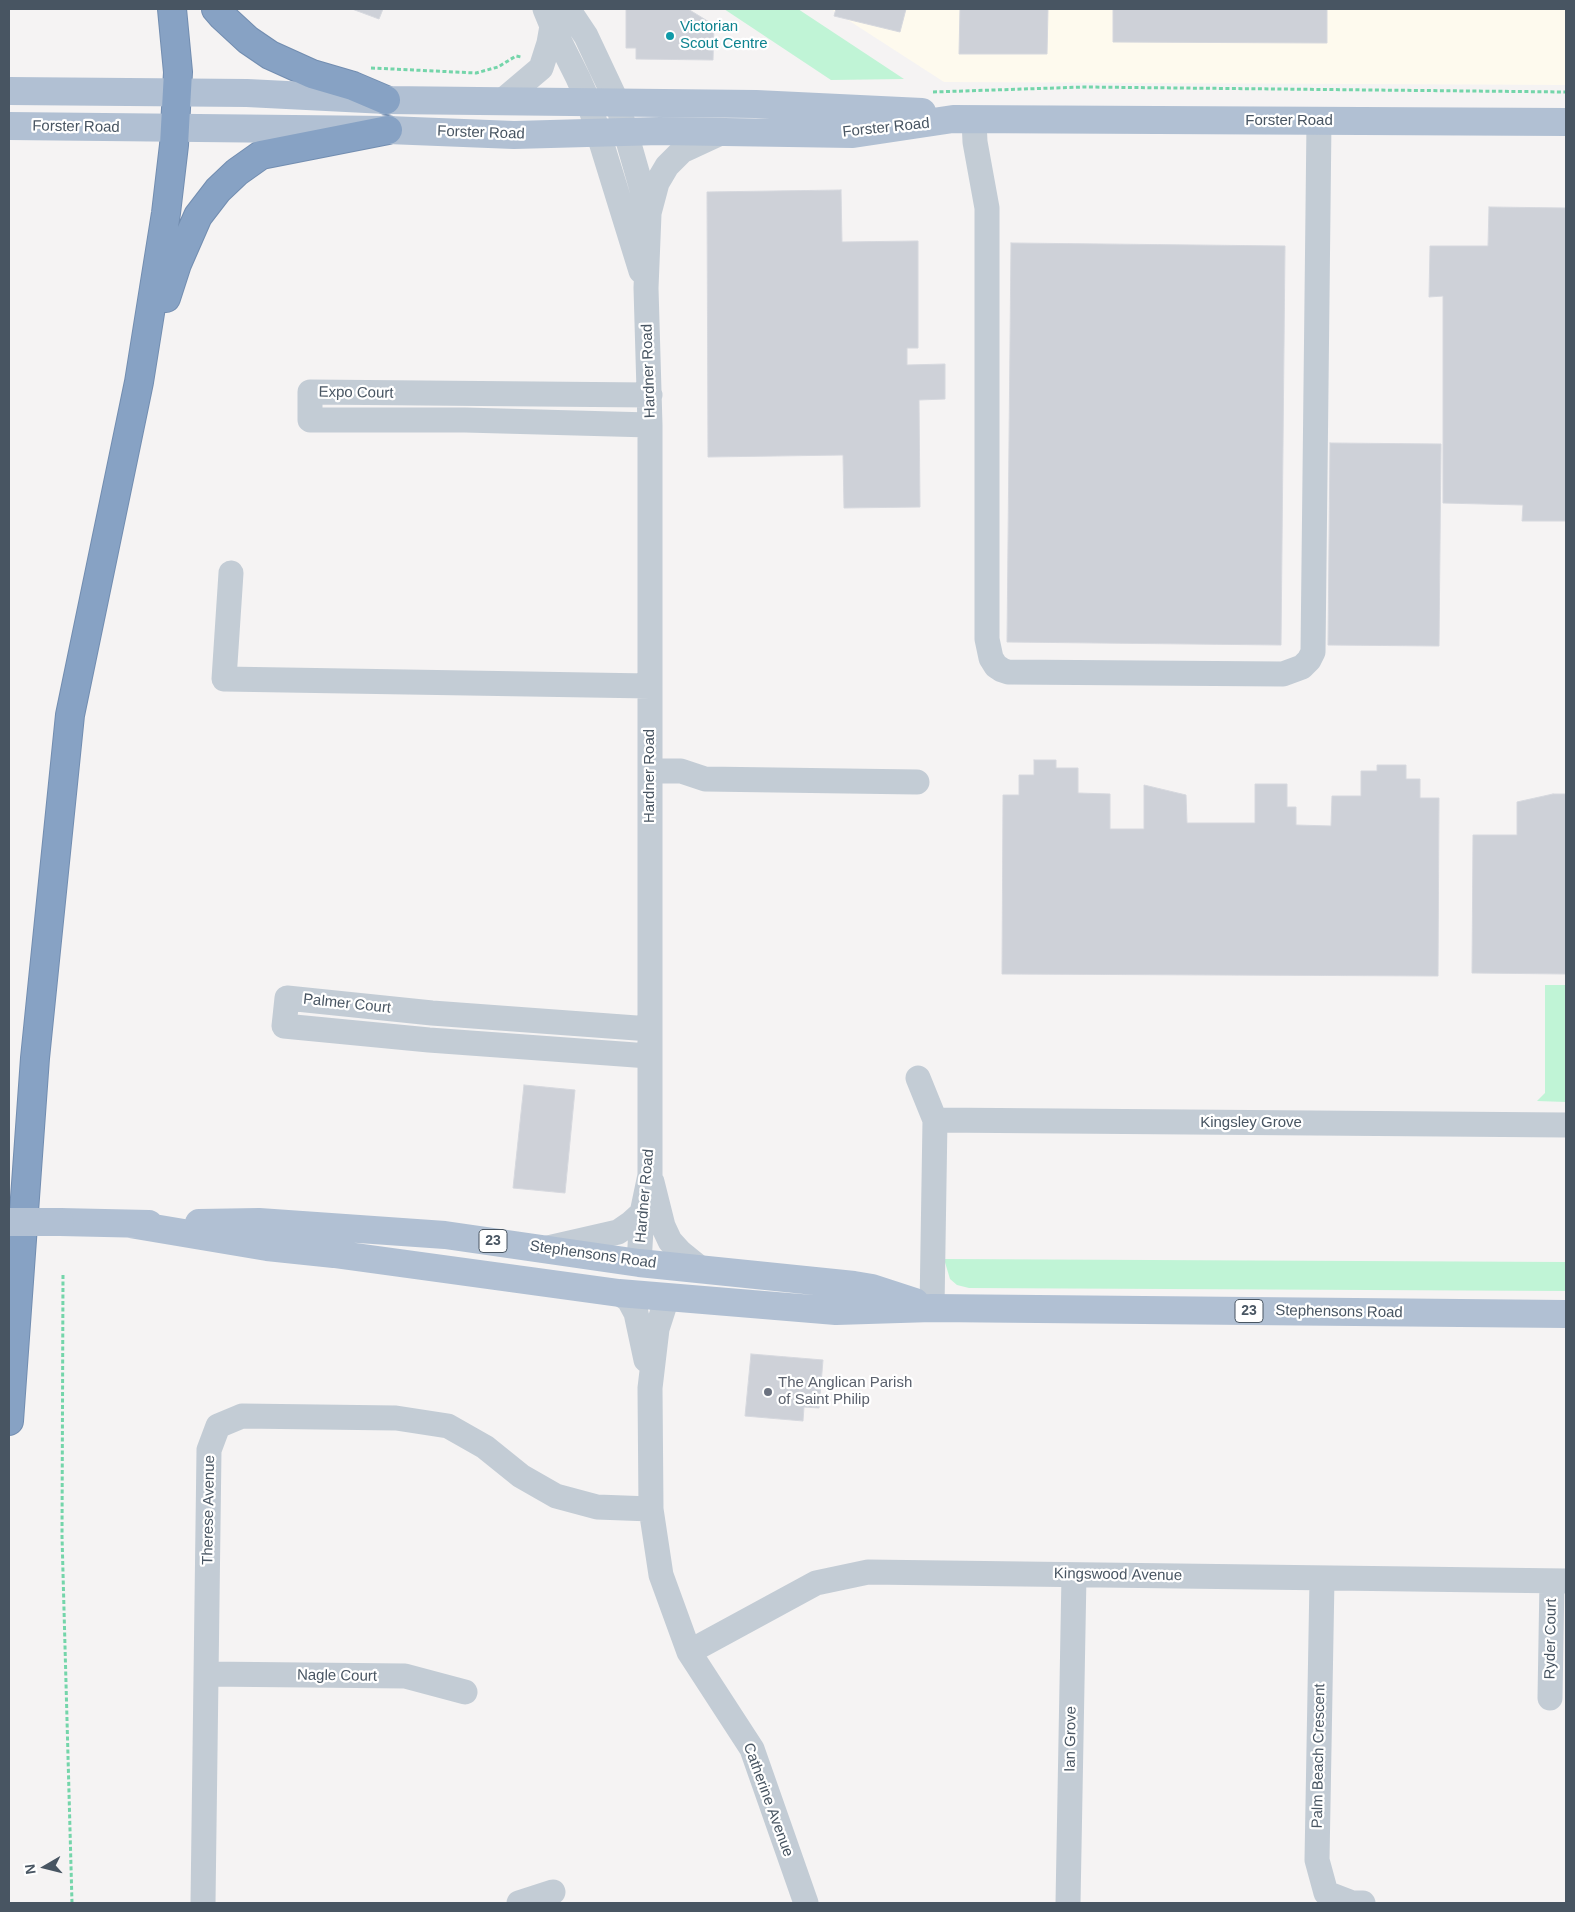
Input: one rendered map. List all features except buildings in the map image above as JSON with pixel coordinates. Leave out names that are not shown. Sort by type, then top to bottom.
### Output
[{"type":"highway","points":[[9,1421],[35,1058],[70,715],[139,382],[166,213],[176,128],[178,72],[172,9]]},
{"type":"highway","points":[[216,9],[248,40],[270,55],[312,74],[353,86],[386,100]]},
{"type":"highway","points":[[139,382],[177,264],[198,216],[218,190],[237,172],[261,155],[388,130]]},
{"type":"main road","name":"Forster Road","points":[[9,90],[247,92],[386,100],[756,104],[922,112],[963,120]]},
{"type":"main road","name":"Forster Road","points":[[9,126],[388,130],[514,135],[626,132],[853,134],[963,120],[1566,122]]},
{"type":"main road","name":"Stephensons Road","points":[[9,1222],[130,1224],[259,1222],[446,1235],[639,1263],[854,1285],[890,1294],[932,1308]]},
{"type":"main road","name":"Stephensons Road","points":[[130,1224],[267,1247],[334,1254],[619,1293],[836,1311],[932,1308],[1566,1314]]},
{"type":"main road","points":[[639,1263],[667,1298]]},
{"type":"street","points":[[502,102],[541,68],[555,14]]},
{"type":"street","name":"Hardner Road","points":[[555,14],[586,36],[616,102],[649,214],[646,288],[650,395],[650,1175],[642,1213],[639,1263]]},
{"type":"street","name":"Hardner Road","points":[[555,14],[588,103],[646,288]]},
{"type":"street","points":[[963,120],[975,142],[987,208],[987,639],[991,658],[996,666],[1008,672],[1283,674],[1293,672],[1302,667],[1309,660],[1313,652],[1320,121]]},
{"type":"street","points":[[649,214],[657,183],[667,166],[682,151],[723,132]]},
{"type":"street","name":"Expo Court","points":[[650,395],[310,392],[310,420],[465,420],[650,425]]},
{"type":"street","points":[[465,420],[466,394]]},
{"type":"street","points":[[231,573],[224,679],[650,686]]},
{"type":"street","points":[[650,771],[681,771],[705,780],[917,782]]},
{"type":"street","name":"Palmer Court","points":[[649,1056],[430,1040],[284,1026],[287,998],[432,1013],[650,1029]]},
{"type":"street","points":[[430,1040],[432,1013]]},
{"type":"street","points":[[918,1078],[935,1120],[932,1308]]},
{"type":"street","name":"Kingsley Grove","points":[[935,1120],[1566,1125]]},
{"type":"street","points":[[650,1175],[660,1216],[667,1235],[676,1248],[701,1269]]},
{"type":"street","points":[[546,1248],[618,1232],[642,1213]]},
{"type":"street","name":"Catherine Avenue","points":[[619,1293],[629,1300],[636,1313],[650,1388]]},
{"type":"street","name":"Catherine Avenue","points":[[667,1298],[657,1329],[650,1388],[651,1510],[661,1575],[690,1652],[752,1748],[806,1903]]},
{"type":"street","name":"Therese Avenue","points":[[203,1903],[209,1450],[218,1426],[242,1416],[396,1418],[448,1426],[485,1447],[520,1476],[556,1496],[596,1507],[651,1510]]},
{"type":"street","name":"Kingswood Avenue","points":[[690,1652],[816,1583],[868,1572],[1322,1579],[1559,1580]]},
{"type":"street","name":"Ian Grove","points":[[1068,1903],[1074,1575]]},
{"type":"street","name":"Palm Beach Crescent","points":[[1322,1579],[1317,1860],[1326,1893],[1352,1903],[1363,1903]]},
{"type":"street","name":"Ryder Court","points":[[1550,1698],[1559,1580]]},
{"type":"street","name":"Nagle Court","points":[[206,1674],[405,1676],[465,1692]]},
{"type":"street","points":[[519,1903],[553,1892]]},
{"type":"path","points":[[928,92],[1084,86],[1566,92]]},
{"type":"path","points":[[63,1275],[62,1536],[72,1903]]},
{"type":"shaded area","points":[[831,9],[1566,9],[1566,85],[944,82]]},
{"type":"green space","points":[[724,9],[798,9],[904,79],[831,80]]},
{"type":"green space","points":[[1545,985],[1566,985],[1566,1102],[1537,1101],[1545,1093]]},
{"type":"green space","points":[[944,1259],[1566,1262],[1566,1291],[969,1288],[957,1285],[950,1279]]},
{"type":"place","name":"Victorian Scout Centre","points":[[670,36]]},
{"type":"place","name":"The Anglican Parish of Saint Philip","points":[[768,1392]]}]
